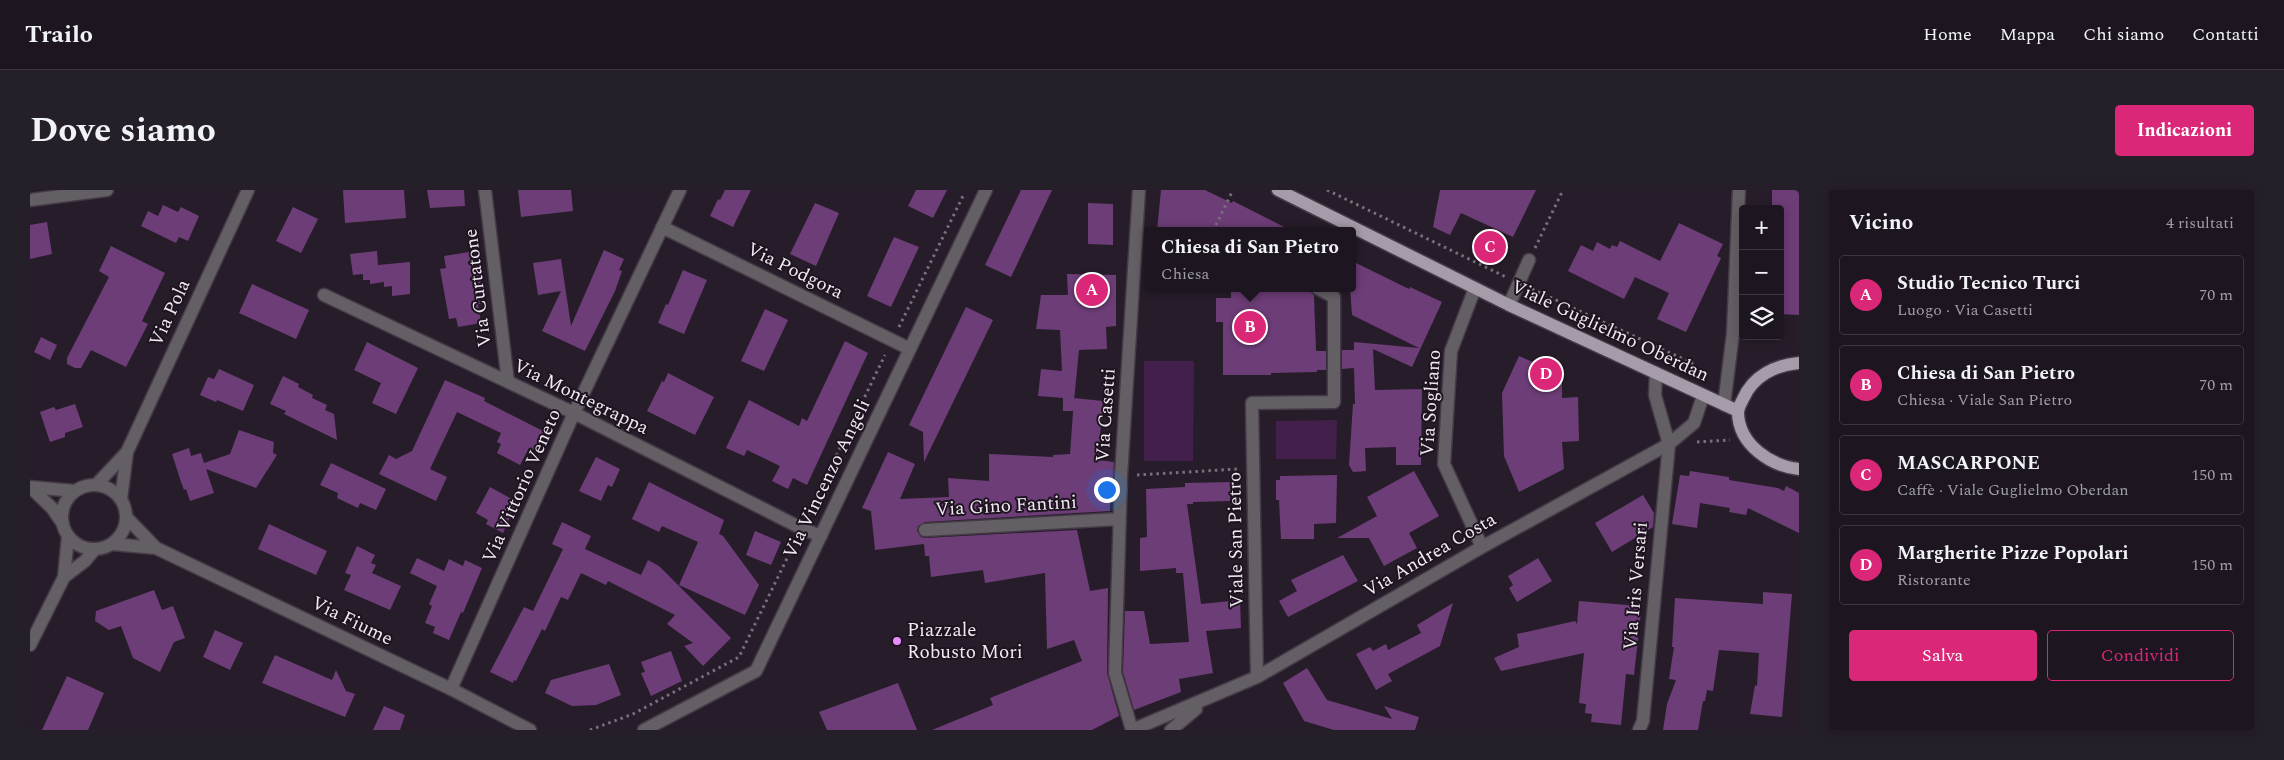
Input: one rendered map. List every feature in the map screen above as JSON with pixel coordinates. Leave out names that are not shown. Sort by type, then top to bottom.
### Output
[{"type":"main road","name":"Viale Guglielmo Oberdan","points":[[1278,190],[1352,227]]},
{"type":"main road","name":"Viale Guglielmo Oberdan","points":[[1356,229],[1508,305],[1738,411]]},
{"type":"main road","points":[[1799,363],[1789,364],[1762,374],[1748,388],[1738,411],[1746,439],[1764,458],[1787,468],[1799,469]]},
{"type":"street","points":[[30,200],[106,190]]},
{"type":"street","name":"Via Pola","points":[[127,452],[248,190]]},
{"type":"street","name":"Via Curtatone","points":[[485,190],[508,382]]},
{"type":"street","name":"Via Vittorio Veneto","points":[[452,689],[574,414],[680,190]]},
{"type":"street","name":"Via Vincenzo Angeli","points":[[644,730],[756,671],[986,190]]},
{"type":"street","name":"Via Casetti","points":[[1132,730],[1115,673],[1121,476],[1139,190]]},
{"type":"street","points":[[1724,404],[1733,333],[1739,190]]},
{"type":"street","name":"Via Podgora","points":[[662,227],[910,349]]},
{"type":"street","points":[[1508,305],[1529,260]]},
{"type":"street","name":"Via Sogliano","points":[[1475,288],[1451,351],[1444,464],[1482,547]]},
{"type":"street","name":"Viale San Pietro","points":[[1257,677],[1252,403],[1334,402],[1334,297],[1325,292]]},
{"type":"street","name":"Via Montegrappa","points":[[324,295],[574,414],[801,528],[821,536]]},
{"type":"street","points":[[1656,373],[1655,395],[1668,444]]},
{"type":"street","name":"Via Andrea Costa","points":[[1132,730],[1257,677],[1482,547],[1668,444],[1694,423],[1703,396]]},
{"type":"street","name":"Via Iris Versari","points":[[1639,730],[1642,721],[1668,444]]},
{"type":"street","points":[[96,485],[127,452]]},
{"type":"street","points":[[120,499],[127,452]]},
{"type":"street","points":[[30,645],[64,577],[66,530],[64,506],[76,491],[85,486],[96,485],[106,487],[120,499],[125,507],[125,527],[120,537],[112,544]]},
{"type":"street","points":[[30,487],[76,491]]},
{"type":"street","points":[[30,487],[52,508],[66,530],[80,546],[95,549],[112,544],[156,548]]},
{"type":"street","points":[[126,517],[156,548]]},
{"type":"street","name":"Via Gino Fantini","points":[[925,530],[1119,519]]},
{"type":"street","name":"Via Fiume","points":[[156,548],[452,689],[530,730]]},
{"type":"street","points":[[64,577],[84,561],[95,549]]},
{"type":"street","name":"Via Andrea Costa","points":[[1171,730],[1210,698]]},
{"type":"path","points":[[590,730],[633,714],[739,657],[966,190]]},
{"type":"path","points":[[1215,227],[1233,190]]},
{"type":"path","points":[[1529,260],[1563,190]]},
{"type":"path","points":[[1668,444],[1746,439]]},
{"type":"path","points":[[1121,476],[1254,468]]},
{"type":"shaded area","points":[[1144,361],[1194,361],[1193,461],[1144,461]]},
{"type":"shaded area","points":[[1337,420],[1336,459],[1276,459],[1276,421]]},
{"type":"building","points":[[343,190],[404,190],[406,218],[345,223]]},
{"type":"building","points":[[427,190],[464,190],[465,206],[430,208]]},
{"type":"building","points":[[518,190],[571,190],[573,211],[521,217]]},
{"type":"building","points":[[725,190],[751,190],[733,227],[710,216],[718,199],[720,200]]},
{"type":"building","points":[[916,190],[947,190],[933,218],[908,206]]},
{"type":"building","points":[[1021,190],[1052,190],[1011,277],[985,265]]},
{"type":"building","points":[[1161,190],[1205,190],[1232,203],[1233,201],[1284,227],[1157,227]]},
{"type":"building","points":[[1440,190],[1536,190],[1513,237],[1461,213],[1450,235],[1433,227]]},
{"type":"building","points":[[1772,190],[1799,190],[1799,315],[1784,314],[1784,205],[1772,205]]},
{"type":"building","points":[[815,203],[839,213],[816,266],[790,254]]},
{"type":"building","points":[[1088,203],[1113,204],[1113,245],[1088,244]]},
{"type":"building","points":[[163,205],[178,212],[181,207],[199,216],[188,241],[179,237],[176,243],[141,226],[148,211],[158,216]]},
{"type":"building","points":[[293,207],[318,219],[301,253],[276,241]]},
{"type":"building","points":[[47,222],[52,254],[30,259],[30,225]]},
{"type":"building","points":[[1679,223],[1723,244],[1717,256],[1721,258],[1686,332],[1657,319],[1669,293],[1635,277],[1624,299],[1568,271],[1581,245],[1593,251],[1597,242],[1610,249],[1612,245],[1617,247],[1620,241],[1660,261]]},
{"type":"building","points":[[894,237],[919,247],[891,307],[867,296]]},
{"type":"building","points":[[111,246],[165,273],[142,321],[148,324],[126,367],[91,350],[81,368],[75,368],[67,364],[67,358],[109,277],[99,271]]},
{"type":"building","points":[[604,250],[624,259],[619,270],[622,271],[615,291],[585,351],[542,331],[561,291],[538,295],[533,263],[561,259],[571,326]]},
{"type":"building","points":[[377,251],[378,265],[410,262],[410,294],[392,296],[392,286],[384,287],[384,282],[370,284],[370,280],[363,280],[363,274],[353,275],[350,254]]},
{"type":"building","points":[[469,252],[472,270],[478,269],[484,303],[478,304],[481,323],[458,327],[456,318],[449,319],[440,269],[446,268],[444,256]]},
{"type":"building","points":[[1356,263],[1409,289],[1410,287],[1442,302],[1412,367],[1373,349],[1375,390],[1422,389],[1421,465],[1396,465],[1396,447],[1365,448],[1366,471],[1353,472],[1349,465],[1353,404],[1355,404],[1354,368],[1342,369],[1342,350],[1354,350],[1354,342],[1419,348],[1352,315],[1350,292],[1356,292]]},
{"type":"building","points":[[683,270],[707,280],[684,334],[658,323]]},
{"type":"building","points":[[1067,274],[1116,275],[1116,326],[1106,327],[1107,349],[1079,350],[1073,411],[1063,411],[1063,398],[1038,396],[1041,369],[1062,371],[1060,330],[1036,329],[1041,295],[1068,295]]},
{"type":"building","points":[[252,284],[309,310],[296,339],[239,313]]},
{"type":"building","points":[[1231,292],[1312,292],[1314,296],[1316,351],[1326,351],[1326,370],[1317,370],[1317,372],[1271,373],[1271,375],[1223,375],[1223,322],[1216,322],[1216,298],[1231,298]]},
{"type":"building","points":[[966,307],[993,320],[924,462],[923,432],[909,425]]},
{"type":"building","points":[[765,309],[788,320],[764,371],[741,361]]},
{"type":"building","points":[[41,337],[57,345],[50,360],[34,352]]},
{"type":"building","points":[[845,341],[868,353],[807,485],[793,478],[788,489],[772,481],[780,466],[747,450],[744,456],[726,448],[749,400],[799,426],[802,418],[807,421]]},
{"type":"building","points":[[367,342],[418,368],[396,414],[372,403],[381,383],[354,370]]},
{"type":"building","points":[[1519,356],[1562,375],[1562,398],[1578,397],[1579,441],[1562,442],[1564,469],[1519,492],[1504,456],[1502,393]]},
{"type":"building","points":[[219,369],[254,385],[243,411],[200,395],[208,377],[214,379]]},
{"type":"building","points":[[668,373],[714,397],[695,435],[647,411]]},
{"type":"building","points":[[283,376],[299,384],[298,387],[313,395],[312,398],[327,405],[325,410],[334,414],[337,440],[284,414],[286,411],[270,404]]},
{"type":"building","points":[[445,380],[485,398],[484,401],[545,432],[536,451],[529,448],[520,465],[497,453],[501,444],[497,442],[501,433],[457,412],[430,469],[447,477],[436,501],[379,474],[389,455],[396,459],[412,451]]},
{"type":"building","points":[[1074,398],[1103,401],[1098,460],[1114,462],[1112,491],[1110,491],[1110,511],[925,522],[918,526],[917,531],[921,537],[925,538],[1077,530],[1090,591],[1108,588],[1107,673],[1119,716],[1092,730],[932,730],[993,705],[990,698],[1082,661],[1074,640],[1047,649],[1045,573],[985,583],[983,570],[931,577],[929,556],[925,556],[924,544],[875,550],[871,511],[862,508],[888,452],[915,464],[900,499],[949,497],[948,478],[989,481],[989,454],[1053,457],[1053,455],[1070,454]]},
{"type":"building","points":[[75,404],[83,427],[65,433],[65,437],[50,442],[40,412],[54,407],[56,410]]},
{"type":"building","points":[[239,430],[274,442],[273,453],[277,455],[256,488],[206,469],[214,493],[190,501],[186,489],[184,490],[172,454],[189,448],[191,456],[201,453],[204,463],[230,454]]},
{"type":"building","points":[[596,457],[620,469],[612,487],[608,485],[601,501],[579,491]]},
{"type":"building","points":[[331,463],[386,489],[376,510],[360,503],[358,508],[337,498],[338,493],[320,485]]},
{"type":"building","points":[[1414,471],[1439,516],[1409,533],[1417,548],[1384,566],[1369,538],[1337,538],[1377,516],[1367,497]]},
{"type":"building","points":[[1690,471],[1729,477],[1729,480],[1778,488],[1784,491],[1786,486],[1799,493],[1799,533],[1748,508],[1746,515],[1729,512],[1730,508],[1700,503],[1697,528],[1672,524],[1680,475],[1689,476]]},
{"type":"building","points":[[1337,475],[1336,523],[1314,524],[1314,539],[1281,539],[1279,500],[1276,500],[1276,480],[1280,480],[1280,476]]},
{"type":"building","points":[[649,482],[724,520],[719,534],[723,536],[759,585],[745,615],[679,585],[698,542],[662,526],[659,532],[632,519]]},
{"type":"building","points":[[1230,482],[1230,501],[1193,502],[1193,504],[1187,504],[1201,604],[1240,600],[1241,628],[1206,631],[1213,673],[1179,679],[1181,692],[1134,710],[1123,672],[1125,611],[1144,611],[1150,644],[1189,642],[1183,573],[1176,573],[1176,568],[1140,571],[1140,538],[1147,537],[1146,489],[1185,487],[1185,483]]},
{"type":"building","points":[[490,487],[517,502],[503,533],[486,524],[488,520],[476,513]]},
{"type":"building","points":[[1643,495],[1654,513],[1653,527],[1612,552],[1595,523]]},
{"type":"building","points":[[562,522],[591,536],[585,549],[641,575],[648,560],[659,566],[731,638],[703,666],[684,646],[693,643],[667,624],[675,615],[608,581],[606,585],[581,573],[568,600],[561,597],[545,631],[542,629],[516,681],[514,680],[513,683],[490,672],[524,607],[533,611],[563,549],[552,544]]},
{"type":"building","points":[[269,524],[327,551],[316,575],[258,549]]},
{"type":"building","points":[[755,531],[781,542],[771,565],[746,555]]},
{"type":"building","points":[[357,546],[375,555],[371,563],[376,565],[372,573],[401,586],[390,610],[344,590],[351,575],[345,573]]},
{"type":"building","points":[[1343,555],[1358,581],[1288,617],[1279,601],[1297,591],[1291,580]]},
{"type":"building","points":[[417,558],[444,571],[449,559],[463,566],[465,560],[482,568],[449,640],[433,633],[435,627],[425,623],[432,606],[429,604],[437,586],[410,573]]},
{"type":"building","points":[[1538,558],[1552,581],[1517,602],[1509,588],[1513,585],[1508,576]]},
{"type":"building","points":[[154,590],[162,610],[173,606],[185,638],[174,642],[160,672],[133,658],[121,626],[109,630],[95,621],[96,611]]},
{"type":"building","points":[[1763,592],[1792,594],[1782,717],[1750,714],[1755,685],[1757,686],[1759,653],[1719,650],[1713,691],[1707,690],[1698,730],[1663,730],[1667,704],[1676,680],[1669,679],[1674,647],[1672,647],[1675,598],[1763,604]]},
{"type":"building","points":[[1579,601],[1640,606],[1639,612],[1641,612],[1634,675],[1626,674],[1621,725],[1591,722],[1592,714],[1585,713],[1586,704],[1579,703],[1584,653],[1501,671],[1494,658],[1519,647],[1517,634],[1575,621],[1577,624]]},
{"type":"building","points":[[1453,603],[1440,646],[1388,674],[1392,681],[1376,690],[1356,654],[1370,647],[1373,651],[1386,644],[1388,650],[1421,633],[1417,625]]},
{"type":"building","points":[[215,630],[243,643],[230,670],[203,657]]},
{"type":"building","points":[[671,651],[682,681],[651,696],[641,673],[645,672],[641,662]]},
{"type":"building","points":[[275,655],[332,680],[336,670],[346,691],[355,694],[345,717],[262,683]]},
{"type":"building","points":[[609,664],[621,695],[596,705],[572,706],[545,693],[551,680]]},
{"type":"building","points":[[1307,668],[1327,700],[1392,719],[1384,706],[1419,717],[1415,730],[1334,730],[1304,721],[1283,683]]},
{"type":"building","points":[[67,676],[104,693],[88,730],[42,730]]},
{"type":"building","points":[[898,683],[917,730],[827,730],[819,712]]},
{"type":"building","points":[[384,706],[405,715],[400,730],[373,730]]},
{"type":"place","name":"MASCARPONE","points":[[1490,247]]},
{"type":"place","name":"Studio Tecnico Turci","points":[[1092,290]]},
{"type":"place","name":"Chiesa di San Pietro","points":[[1250,327]]},
{"type":"place","name":"Margherite Pizze Popolari","points":[[1546,374]]},
{"type":"place","name":"Piazzale Robusto Mori","points":[[897,641]]}]
